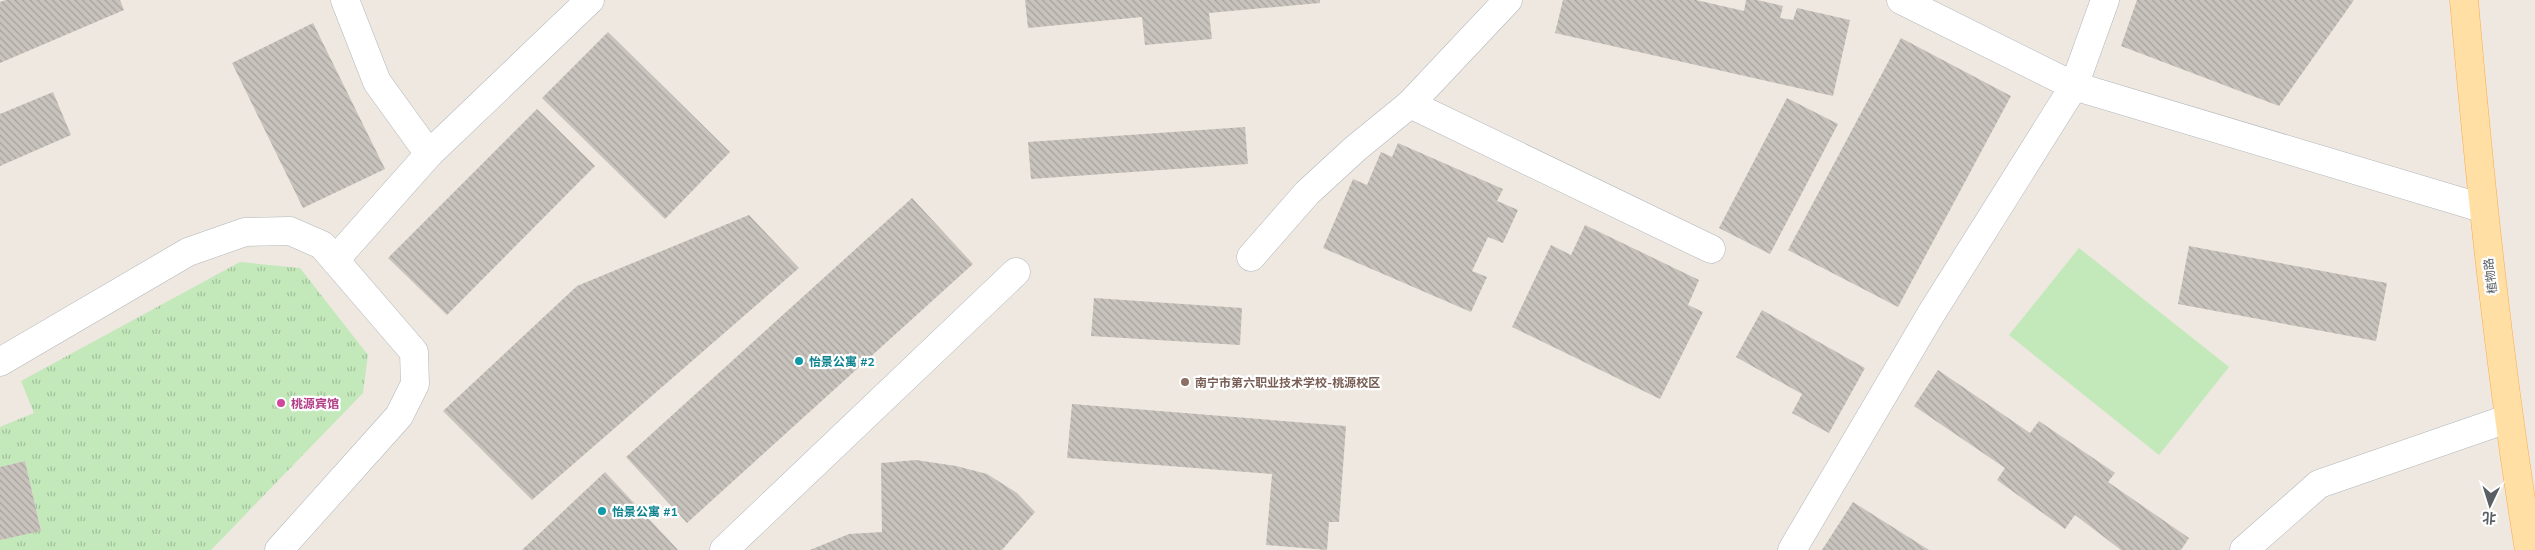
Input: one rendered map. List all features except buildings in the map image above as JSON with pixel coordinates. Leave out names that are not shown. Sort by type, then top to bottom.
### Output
[{"type":"main road","name":"植物路","points":[[2464,0],[2482,208],[2508,419],[2529,550]]},
{"type":"lane","points":[[345,0],[377,82],[429,154]]},
{"type":"lane","points":[[335,260],[429,154],[590,0]]},
{"type":"lane","points":[[1251,257],[1307,193],[1356,148],[1410,104],[1508,0]]},
{"type":"lane","points":[[1901,0],[2074,86],[2482,208]]},
{"type":"lane","points":[[1792,550],[1931,314],[2074,86],[2105,0]]},
{"type":"lane","points":[[1410,104],[1711,249]]},
{"type":"lane","points":[[0,362],[188,252],[245,232],[290,231],[322,245],[414,352],[415,384],[399,416],[279,550]]},
{"type":"lane","points":[[724,550],[1016,272]]},
{"type":"lane","points":[[2244,550],[2319,484],[2508,419]]},
{"type":"green space","points":[[2079,248],[2229,367],[2159,455],[2009,335]]},
{"type":"green space","points":[[240,262],[300,268],[368,355],[363,393],[211,550],[0,550],[0,540],[41,530],[25,461],[0,467],[0,427],[34,413],[21,381]]},
{"type":"place","name":"怡景公寓 #2","points":[[799,361]]},
{"type":"place","name":"南宁市第六职业技术学校-桃源校区","points":[[1185,382]]},
{"type":"place","name":"桃源宾馆","points":[[281,403]]},
{"type":"place","name":"怡景公寓 #1","points":[[602,511]]}]
